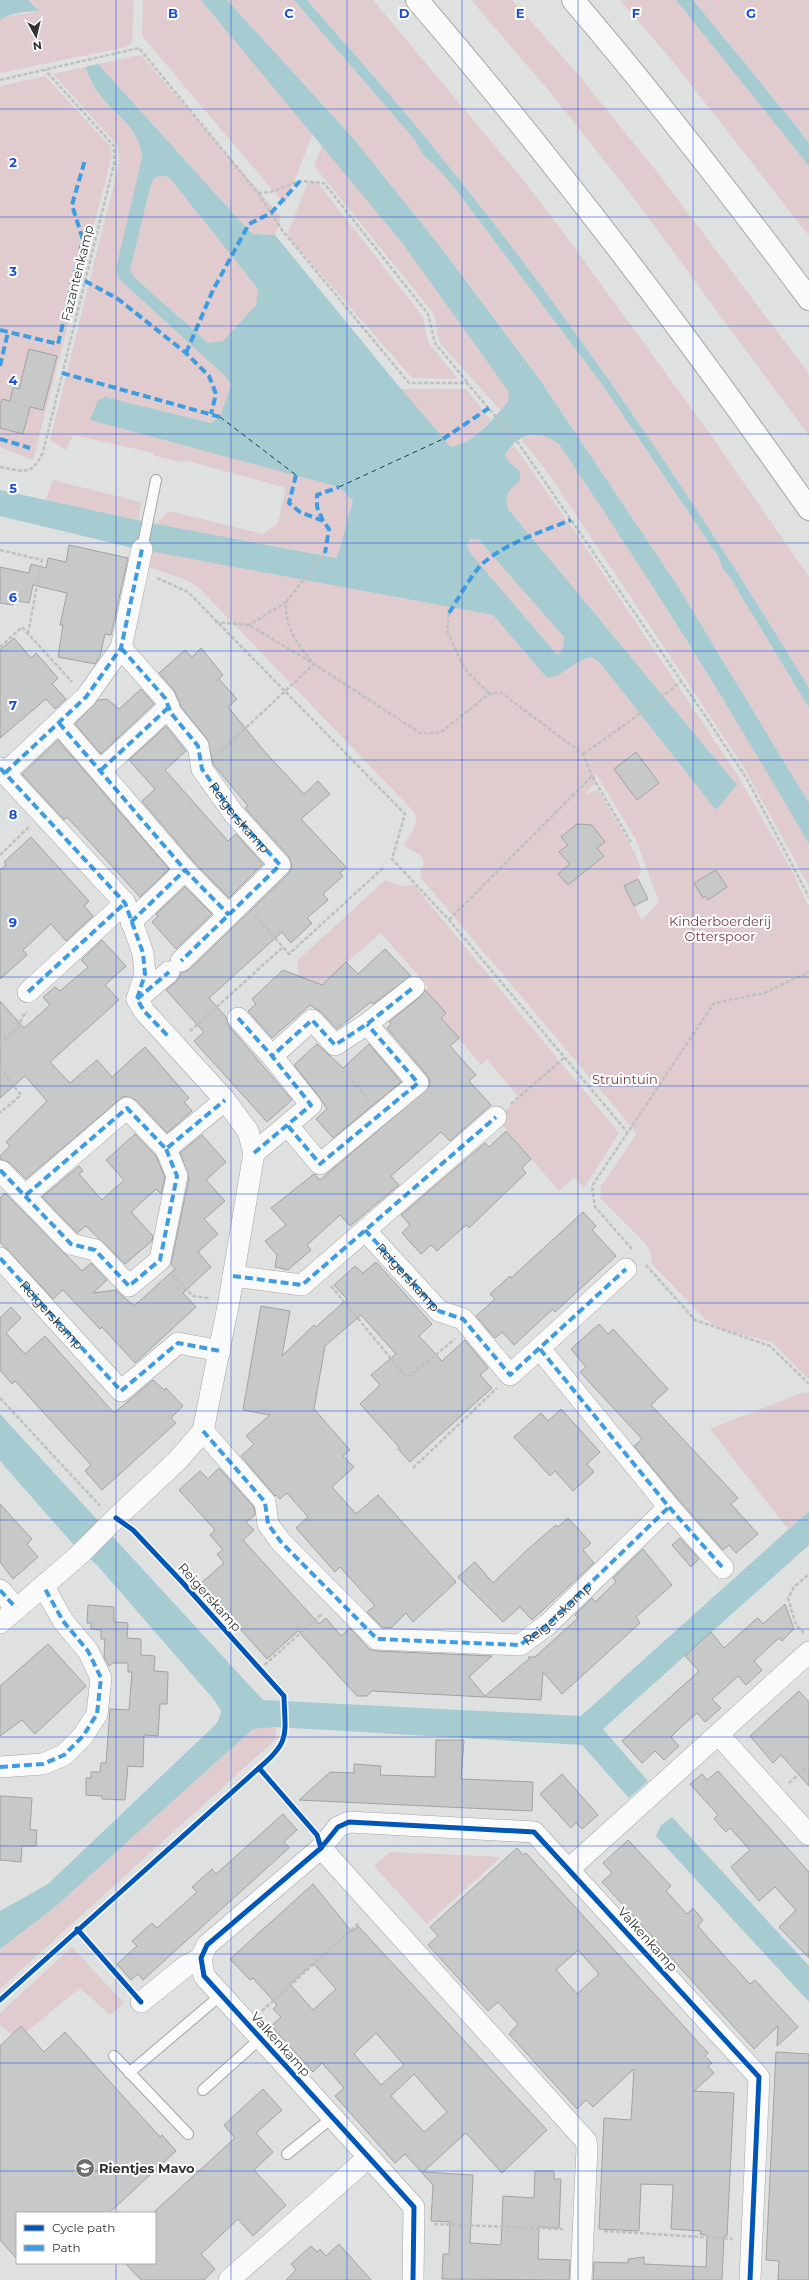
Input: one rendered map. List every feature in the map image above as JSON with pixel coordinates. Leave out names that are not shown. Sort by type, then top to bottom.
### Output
[{"type":"highway","points":[[417,0],[547,155],[620,248],[809,509]]},
{"type":"highway","points":[[573,0],[604,36],[751,222],[809,299]]},
{"type":"street","points":[[0,1623],[16,1608],[44,1587],[78,1556],[177,1461],[203,1431],[220,1352],[254,1153],[248,1131],[225,1100],[144,1011],[137,999],[145,974],[144,953],[139,938],[130,922],[125,902],[2,770],[59,723],[86,697],[121,648],[142,549]]},
{"type":"street","name":"Reigerskamp","points":[[121,648],[164,698],[171,713],[198,746],[202,769],[234,814],[280,865],[175,966],[137,999]]},
{"type":"street","points":[[101,770],[169,707]]},
{"type":"street","points":[[59,723],[101,770],[185,870],[235,908]]},
{"type":"street","points":[[130,922],[185,870]]},
{"type":"street","points":[[28,992],[125,902]]},
{"type":"street","points":[[272,1056],[312,1020],[335,1045],[366,1024],[414,987]]},
{"type":"street","points":[[238,1018],[272,1056],[311,1105],[288,1126],[254,1153]]},
{"type":"street","points":[[288,1126],[320,1164],[418,1084],[366,1024]]},
{"type":"street","points":[[166,1149],[225,1100]]},
{"type":"street","points":[[0,1172],[1,1171],[26,1195],[71,1244],[95,1250],[130,1286],[160,1260],[177,1176],[166,1149],[127,1108],[26,1195]]},
{"type":"street","points":[[233,1276],[302,1286],[496,1118]]},
{"type":"street","name":"Reigerskamp","points":[[365,1230],[439,1312],[463,1319],[510,1375]]},
{"type":"street","name":"Reigerskamp","points":[[0,1258],[121,1391],[178,1343],[220,1352]]},
{"type":"street","points":[[510,1375],[540,1350],[634,1261]]},
{"type":"street","points":[[540,1350],[669,1507],[723,1568]]},
{"type":"street","name":"Reigerskamp","points":[[203,1431],[265,1502],[268,1524],[281,1542],[377,1639],[520,1645],[547,1625],[669,1507]]},
{"type":"street","points":[[0,1768],[43,1764],[64,1755],[84,1736],[96,1714],[101,1678],[88,1650],[63,1621],[44,1587]]},
{"type":"street","points":[[0,1590],[16,1608]]},
{"type":"street","points":[[569,1870],[719,1735],[807,1643]]},
{"type":"street","points":[[719,1735],[809,1835]]},
{"type":"street","name":"Valkenkamp","points":[[413,2280],[414,2207],[204,1976],[201,1958],[207,1945],[321,1848],[338,1827],[349,1822],[534,1832],[759,2077],[750,2280]]},
{"type":"street","points":[[321,1848],[374,1909],[586,2141],[587,2148],[581,2280]]},
{"type":"street","name":"Valkenkamp","points":[[140,2002],[186,1966],[201,1958]]},
{"type":"street","points":[[229,2280],[369,2157]]},
{"type":"lane","points":[[142,549],[156,480]]},
{"type":"lane","points":[[129,2073],[221,1995]]},
{"type":"lane","points":[[203,2090],[254,2031]]},
{"type":"lane","points":[[114,2056],[188,2134]]},
{"type":"lane","points":[[287,2154],[333,2117]]},
{"type":"path","points":[[0,80],[139,48],[258,193],[282,230],[409,383],[468,383]]},
{"type":"path","points":[[258,193],[270,192],[300,181],[324,183],[428,314],[435,342],[519,444],[682,681],[746,779],[809,897]]},
{"type":"path","points":[[0,550],[42,560],[28,633]]},
{"type":"path","points":[[249,625],[286,602],[293,590],[325,553]]},
{"type":"path","points":[[137,575],[159,578],[188,592],[215,622],[286,691],[405,814],[392,859],[449,920],[628,1133]]},
{"type":"path","points":[[286,602],[286,612],[294,640],[314,664]]},
{"type":"path","points":[[449,613],[447,631],[464,668],[488,694]]},
{"type":"path","points":[[215,622],[249,625],[314,664],[420,733],[440,733],[488,694],[500,692],[583,754],[592,776],[632,844]]},
{"type":"path","points":[[0,647],[22,627],[86,697]]},
{"type":"path","points":[[202,769],[314,664]]},
{"type":"path","points":[[583,754],[630,721],[662,694],[682,681]]},
{"type":"path","points":[[449,920],[592,776]]},
{"type":"path","points":[[0,855],[42,814]]},
{"type":"path","points":[[235,908],[283,947],[289,954],[383,868]]},
{"type":"path","points":[[175,1045],[283,947]]},
{"type":"path","points":[[809,972],[764,994],[714,1003],[592,1186],[595,1207],[634,1261],[696,1320],[770,1346],[809,1384]]},
{"type":"path","points":[[0,1044],[19,1026],[22,1017],[33,1008],[28,992]]},
{"type":"path","points":[[496,1118],[564,1058]]},
{"type":"path","points":[[0,1068],[22,1095],[0,1113]]},
{"type":"path","points":[[348,1076],[381,1115]]},
{"type":"path","points":[[160,1260],[193,1296],[229,1301]]},
{"type":"path","points":[[318,1271],[407,1378],[470,1327]]},
{"type":"path","points":[[413,1468],[510,1375]]},
{"type":"path","points":[[0,1398],[101,1507],[112,1522]]},
{"type":"path","points":[[807,1643],[796,1625],[788,1598],[794,1587],[809,1574]]},
{"type":"path","points":[[260,1669],[338,1600]]},
{"type":"path","points":[[255,1663],[265,1674]]},
{"type":"path","points":[[774,1796],[809,1765]]},
{"type":"path","points":[[254,2031],[374,1909]]},
{"type":"green space","points":[[28,0],[134,0],[132,42],[127,47],[0,73],[0,20],[4,17],[39,11]]},
{"type":"green space","points":[[143,0],[201,0],[313,133],[285,205],[142,36]]},
{"type":"green space","points":[[227,0],[294,0],[415,140],[423,155],[434,163],[454,187],[604,387],[718,556],[723,569],[731,579],[809,708],[809,803],[677,585],[540,380],[439,245],[353,138]]},
{"type":"green space","points":[[307,0],[373,0],[520,176],[563,232],[713,438],[809,577],[809,688],[723,550],[678,482],[586,348],[538,282],[489,217],[422,133]]},
{"type":"green space","points":[[471,0],[512,0],[577,73],[657,172],[809,374],[809,436],[630,193],[549,91]]},
{"type":"green space","points":[[620,0],[676,0],[809,166],[809,236],[674,63]]},
{"type":"green space","points":[[693,0],[809,0],[809,143],[796,126]]},
{"type":"green space","points":[[141,55],[281,217],[275,235],[252,234],[98,64]]},
{"type":"green space","points":[[85,67],[96,90],[131,129],[140,147],[142,158],[116,271],[119,279],[225,376],[231,385],[220,417],[211,423],[105,397],[296,475],[339,487],[353,501],[338,558],[156,524],[169,511],[263,534],[278,523],[286,488],[188,461],[181,462],[155,456],[154,453],[73,435],[66,450],[50,440],[119,163],[118,146],[53,74]]},
{"type":"green space","points":[[45,76],[111,147],[112,155],[33,460],[0,447],[0,86]]},
{"type":"green space","points":[[322,145],[403,244],[509,392],[508,402],[501,411],[441,344],[437,333],[434,314],[314,166]]},
{"type":"green space","points":[[155,177],[169,177],[259,289],[256,305],[223,341],[208,343],[134,277],[130,270],[151,184]]},
{"type":"green space","points":[[308,182],[317,182],[423,317],[428,342],[458,379],[412,378],[287,235]]},
{"type":"green space","points":[[401,389],[466,389],[491,420],[478,433],[468,440],[451,447]]},
{"type":"green space","points":[[534,434],[549,437],[559,444],[611,520],[756,753],[809,844],[809,886],[743,766],[548,473],[521,439]]},
{"type":"green space","points":[[512,443],[578,536],[737,774],[791,869],[809,907],[809,1380],[772,1342],[719,1329],[705,1319],[652,1264],[650,1251],[643,1241],[600,1198],[601,1186],[636,1135],[634,1130],[421,878],[420,870],[424,864],[422,856],[404,846],[416,824],[415,813],[201,590],[189,581],[149,567],[150,551],[493,615],[547,678],[554,677],[580,661],[592,657],[600,663],[716,810],[737,785],[508,509],[508,493],[520,481],[505,454]],"holes":[[[595,772],[636,840],[659,902],[642,920],[624,887],[638,879],[641,869],[635,853],[598,790],[585,794],[595,783]]]},
{"type":"green space","points":[[53,480],[141,502],[139,520],[45,500]]},
{"type":"green space","points":[[470,539],[478,539],[564,637],[563,648],[559,654],[557,655],[470,554],[467,545]]},
{"type":"green space","points":[[385,880],[401,886],[414,885],[619,1133],[584,1188],[574,1177],[559,1191],[497,1119],[519,1098],[487,1059],[481,1065],[421,994],[429,988],[381,933],[312,992],[298,974],[298,960]]},
{"type":"green space","points":[[804,1392],[809,1393],[809,1511],[788,1529],[710,1429]]},
{"type":"green space","points":[[276,1727],[276,1739],[0,1989],[0,1949],[55,1907],[253,1729]]},
{"type":"green space","points":[[390,1852],[501,1857],[427,1924],[374,1866]]},
{"type":"green space","points":[[72,1947],[124,2003],[110,2015],[80,1988],[26,2032],[12,2035],[0,2025],[0,2013]]},
{"type":"water","points":[[0,0],[28,0],[39,11],[13,14],[0,20]]},
{"type":"water","points":[[201,0],[227,0],[353,138],[439,245],[540,380],[677,585],[809,803],[809,844],[749,742],[624,542],[559,444],[544,436],[530,435],[523,437],[517,441],[505,454],[510,463],[520,471],[520,481],[510,490],[507,496],[508,509],[737,785],[716,810],[600,663],[592,657],[580,661],[554,677],[547,678],[493,615],[133,548],[0,516],[0,490],[156,524],[337,558],[353,501],[339,487],[90,420],[98,400],[105,397],[211,423],[220,417],[231,385],[225,376],[119,279],[116,271],[117,264],[142,158],[140,147],[131,129],[96,90],[85,67],[98,64],[252,234],[275,235],[401,389],[451,447],[459,445],[468,441],[496,416],[508,402],[509,392],[403,244]],"holes":[[[155,177],[169,177],[258,289],[256,305],[223,341],[208,343],[134,277],[130,270],[151,184]],[[470,539],[478,539],[564,637],[563,647],[557,655],[471,554],[467,545]]]},
{"type":"water","points":[[294,0],[307,0],[406,114],[489,217],[538,282],[632,414],[723,550],[809,688],[809,708],[731,579],[723,569],[718,556],[604,387],[454,187],[434,164],[423,155],[415,140]]},
{"type":"water","points":[[676,0],[693,0],[796,126],[809,143],[809,166]]},
{"type":"water","points":[[0,1414],[263,1700],[581,1716],[809,1511],[809,1545],[603,1729],[648,1781],[629,1798],[582,1745],[276,1727],[253,1729],[55,1907],[0,1949],[0,1911],[48,1884],[215,1725],[219,1719],[221,1711],[215,1701],[97,1565],[72,1543],[0,1461]]},
{"type":"water","points":[[672,1817],[809,1966],[809,2002],[656,1836],[661,1825]]},
{"type":"building","points":[[29,349],[57,356],[43,410],[30,407],[23,434],[0,428],[0,408],[2,399],[10,401],[13,387],[19,389]]},
{"type":"building","points":[[69,545],[128,558],[111,635],[105,634],[100,656],[95,664],[58,657],[63,625],[60,625],[67,593],[33,585],[29,603],[14,600],[13,605],[0,603],[0,567],[29,573],[31,564],[46,568],[48,558],[66,562]]},
{"type":"building","points":[[14,638],[31,658],[36,653],[58,678],[52,684],[66,699],[55,709],[46,699],[0,738],[0,650]]},
{"type":"building","points":[[201,648],[223,675],[219,679],[237,699],[228,707],[265,752],[304,794],[318,781],[330,794],[301,819],[346,867],[340,873],[343,876],[323,894],[328,900],[307,918],[312,923],[291,943],[282,932],[209,998],[226,1017],[229,1026],[292,1100],[267,1122],[194,1041],[204,1032],[166,990],[177,981],[181,973],[189,970],[288,874],[292,868],[289,857],[245,808],[248,806],[213,764],[207,739],[181,707],[174,690],[159,673],[185,650],[192,657]]},
{"type":"building","points":[[141,689],[154,704],[101,754],[75,724],[98,700],[107,699],[119,709]]},
{"type":"building","points":[[166,726],[186,751],[165,770],[228,841],[236,834],[263,864],[229,898],[194,862],[142,801],[155,789],[129,760]]},
{"type":"building","points":[[58,740],[169,869],[140,897],[67,817],[64,820],[22,774]]},
{"type":"building","points":[[636,752],[659,783],[637,800],[614,769]]},
{"type":"building","points":[[577,824],[592,825],[605,842],[597,848],[604,856],[568,885],[558,874],[570,864],[559,852],[568,845],[561,837]]},
{"type":"building","points":[[31,837],[89,901],[84,906],[93,916],[66,941],[51,924],[23,950],[27,955],[0,979],[0,870],[6,865],[4,862]]},
{"type":"building","points":[[716,870],[727,887],[708,900],[705,896],[703,898],[694,883]]},
{"type":"building","points":[[638,879],[648,899],[634,906],[624,886]]},
{"type":"building","points":[[185,887],[212,914],[176,949],[152,922],[158,916],[156,914]]},
{"type":"building","points":[[102,940],[126,966],[105,985],[119,1000],[50,1062],[70,1083],[97,1060],[112,1077],[145,1047],[189,1098],[184,1102],[192,1111],[167,1133],[136,1100],[124,1096],[26,1179],[10,1163],[0,1159],[0,1156],[10,1146],[6,1142],[47,1101],[25,1076],[0,1098],[0,1001],[24,1028],[50,1005],[43,997],[55,987],[60,991],[88,967],[81,960]]},
{"type":"building","points":[[385,949],[411,976],[373,1004],[371,1002],[337,1029],[321,1012],[310,1005],[272,1038],[248,1011],[256,1004],[252,999],[283,970],[322,985],[346,962],[358,974]]},
{"type":"building","points":[[425,990],[446,1013],[441,1018],[459,1038],[450,1046],[476,1075],[469,1081],[491,1105],[450,1141],[441,1132],[391,1176],[399,1185],[350,1226],[340,1215],[307,1245],[311,1250],[288,1270],[275,1267],[277,1255],[265,1241],[286,1225],[271,1208],[314,1174],[320,1180],[429,1087],[430,1081],[427,1075],[387,1028],[391,1024],[389,1022],[421,996]]},
{"type":"building","points":[[317,1044],[343,1068],[369,1044],[401,1082],[333,1138],[316,1119],[327,1109],[294,1065]]},
{"type":"building","points":[[506,1131],[531,1159],[522,1168],[526,1173],[469,1228],[466,1225],[437,1251],[431,1245],[421,1254],[402,1233],[410,1225],[401,1215],[485,1143],[489,1147]]},
{"type":"building","points":[[135,1134],[156,1156],[165,1177],[161,1194],[156,1189],[131,1212],[153,1236],[152,1241],[125,1264],[86,1226],[77,1233],[42,1197],[79,1166],[83,1171],[79,1174],[102,1200],[124,1180],[106,1160]]},
{"type":"building","points":[[202,1135],[226,1162],[206,1180],[225,1201],[204,1219],[218,1234],[198,1252],[211,1267],[183,1293],[196,1307],[135,1363],[102,1327],[100,1329],[63,1290],[53,1299],[0,1242],[0,1198],[5,1193],[82,1271],[91,1263],[107,1280],[93,1293],[116,1290],[134,1306],[175,1269],[171,1264],[189,1178],[180,1153]]},
{"type":"building","points":[[583,1212],[596,1226],[592,1230],[616,1256],[555,1312],[553,1309],[514,1345],[502,1332],[495,1338],[476,1316],[495,1299],[490,1294],[510,1276],[511,1278]]},
{"type":"building","points":[[376,1262],[432,1324],[419,1336],[442,1361],[465,1340],[488,1368],[480,1375],[492,1388],[410,1462],[398,1449],[399,1447],[360,1404],[380,1385],[371,1375],[396,1354],[361,1315],[325,1346],[314,1409],[350,1450],[343,1456],[354,1467],[332,1487],[356,1514],[378,1495],[456,1582],[413,1622],[406,1613],[391,1628],[382,1627],[367,1612],[375,1606],[340,1567],[335,1572],[296,1528],[308,1517],[287,1493],[280,1499],[276,1495],[275,1496],[241,1456],[254,1444],[246,1436],[270,1415],[243,1410],[261,1306],[290,1311],[282,1356],[314,1325],[316,1327],[347,1299],[334,1285],[355,1266],[363,1273]]},
{"type":"building","points":[[11,1307],[21,1318],[6,1333],[25,1354],[45,1336],[114,1413],[153,1380],[164,1390],[166,1388],[183,1406],[171,1418],[176,1423],[102,1490],[85,1471],[91,1465],[15,1381],[12,1384],[0,1370],[0,1318]]},
{"type":"building","points":[[599,1324],[608,1334],[613,1329],[668,1389],[651,1405],[738,1498],[731,1504],[758,1534],[736,1553],[729,1545],[723,1550],[678,1499],[634,1446],[642,1439],[580,1372],[586,1367],[571,1349]]},
{"type":"building","points":[[561,1409],[600,1452],[587,1464],[594,1472],[573,1491],[555,1471],[550,1476],[514,1437],[541,1413],[548,1421]]},
{"type":"building","points":[[219,1468],[254,1507],[255,1515],[246,1522],[254,1530],[243,1540],[319,1624],[326,1618],[341,1636],[350,1628],[369,1649],[376,1651],[492,1656],[469,1677],[485,1696],[530,1658],[528,1657],[535,1657],[578,1618],[575,1615],[592,1598],[595,1602],[616,1582],[613,1578],[643,1549],[672,1585],[636,1617],[640,1623],[562,1694],[543,1672],[541,1700],[372,1691],[367,1696],[357,1696],[298,1631],[267,1659],[200,1584],[224,1563],[217,1554],[223,1550],[210,1535],[215,1530],[179,1490],[200,1471],[208,1479]]},
{"type":"building","points":[[0,1504],[32,1539],[27,1544],[38,1557],[13,1579],[0,1562]]},
{"type":"building","points":[[568,1518],[591,1543],[583,1550],[594,1563],[532,1620],[520,1607],[503,1622],[458,1577],[475,1562],[493,1583],[556,1525],[558,1527]]},
{"type":"building","points":[[680,1538],[699,1559],[691,1567],[672,1545]]},
{"type":"building","points":[[785,1604],[794,1629],[782,1641],[779,1638],[754,1661],[762,1670],[746,1685],[738,1676],[712,1699],[721,1708],[705,1722],[697,1713],[683,1725],[671,1737],[679,1746],[664,1760],[655,1751],[642,1763],[622,1741],[699,1671],[685,1656],[711,1632],[724,1648],[755,1620],[758,1618],[763,1624]]},
{"type":"building","points":[[88,1605],[114,1607],[114,1622],[128,1623],[127,1638],[141,1639],[141,1655],[155,1656],[154,1671],[168,1672],[167,1704],[160,1704],[158,1736],[144,1735],[143,1767],[128,1766],[125,1800],[102,1799],[102,1796],[86,1795],[86,1778],[91,1778],[91,1772],[100,1772],[101,1763],[106,1763],[110,1709],[129,1710],[132,1672],[128,1672],[128,1663],[113,1663],[109,1666],[104,1657],[105,1639],[101,1639],[101,1630],[91,1629],[91,1623],[87,1623]]},
{"type":"building","points":[[48,1644],[86,1686],[35,1734],[22,1720],[0,1736],[0,1686]]},
{"type":"building","points":[[799,1691],[809,1702],[809,1786],[781,1755],[773,1763],[750,1736]]},
{"type":"building","points":[[436,1740],[464,1740],[461,1779],[533,1782],[532,1811],[299,1800],[330,1772],[354,1773],[354,1764],[381,1766],[380,1775],[435,1777]]},
{"type":"building","points":[[718,1771],[809,1872],[809,1958],[779,1927],[796,1910],[775,1887],[759,1901],[748,1888],[731,1867],[750,1850],[730,1828],[726,1832],[714,1819],[718,1815],[690,1784],[702,1774],[707,1780]]},
{"type":"building","points":[[562,1774],[598,1815],[582,1829],[576,1823],[571,1828],[540,1794]]},
{"type":"building","points":[[0,1796],[32,1798],[30,1830],[37,1830],[36,1846],[22,1846],[21,1862],[0,1860]]},
{"type":"building","points":[[283,1814],[297,1830],[284,1842],[289,1848],[143,1980],[138,1974],[131,1980],[117,1964],[137,1946],[132,1941],[152,1923],[157,1928],[197,1892],[192,1887],[212,1869],[216,1874]]},
{"type":"building","points":[[628,1840],[671,1886],[666,1891],[687,1914],[693,1908],[703,1920],[698,1926],[708,1938],[750,1984],[755,1980],[798,2027],[777,2046],[778,2026],[754,2049],[602,1882],[612,1873],[603,1863]]},
{"type":"building","points":[[517,1848],[523,1855],[526,1853],[708,2053],[705,2056],[712,2063],[708,2066],[714,2073],[694,2091],[734,2093],[727,2236],[724,2236],[722,2280],[593,2280],[594,2262],[628,2263],[628,2259],[644,2257],[644,2264],[706,2267],[707,2235],[700,2234],[701,2231],[671,2229],[673,2185],[641,2184],[639,2231],[599,2229],[604,2118],[631,2120],[634,2069],[593,2107],[586,2100],[577,2109],[509,2034],[518,2024],[498,2002],[488,2011],[428,1945],[438,1936],[430,1927]],"holes":[[[578,1950],[599,1974],[577,1994],[556,1970]]]},
{"type":"building","points":[[313,1884],[352,1932],[358,1926],[547,2130],[502,2173],[466,2133],[423,2172],[473,2175],[470,2243],[501,2245],[503,2196],[534,2198],[535,2171],[554,2171],[554,2179],[561,2179],[559,2228],[539,2227],[538,2259],[570,2260],[569,2280],[442,2279],[443,2254],[449,2254],[450,2222],[431,2221],[433,2185],[405,2154],[395,2163],[335,2096],[344,2088],[322,2063],[313,2072],[271,2026],[281,2017],[273,2009],[277,2005],[253,1978],[250,1980],[230,1959]],"holes":[[[313,1963],[336,1989],[313,2010],[290,1984]],[[376,2033],[404,2065],[381,2085],[354,2054]],[[414,2074],[447,2112],[424,2132],[391,2096]]]},
{"type":"building","name":"Rientjes Mavo","points":[[21,2026],[44,2052],[65,2032],[160,2137],[162,2135],[176,2151],[110,2212],[16,2212],[16,2258],[0,2240],[0,2046]]},
{"type":"building","points":[[776,2052],[809,2054],[809,2280],[778,2280],[779,2261],[766,2260]]},
{"type":"building","points":[[263,2089],[282,2110],[256,2133],[273,2152],[254,2170],[286,2205],[253,2236],[238,2219],[201,2254],[215,2269],[204,2280],[141,2280],[126,2264],[156,2264],[155,2211],[235,2138],[224,2125]]},
{"type":"building","points":[[339,2244],[371,2280],[286,2280],[296,2270],[291,2264],[311,2246],[317,2252],[320,2249],[326,2256]]},
{"type":"ferry route","points":[[220,417],[296,475]]},
{"type":"ferry route","points":[[339,487],[443,439]]},
{"type":"marked path","points":[[0,330],[58,344],[83,240],[72,205],[85,160]]},
{"type":"marked path","points":[[186,353],[213,290],[249,224],[271,213],[300,181]]},
{"type":"marked path","points":[[85,281],[118,299],[186,353],[209,376],[216,394],[211,414]]},
{"type":"marked path","points":[[0,366],[8,332]]},
{"type":"marked path","points":[[62,373],[220,417]]},
{"type":"marked path","points":[[443,439],[489,408]]},
{"type":"marked path","points":[[0,439],[30,448]]},
{"type":"marked path","points":[[296,475],[289,503],[300,512],[323,521],[329,529],[325,553]]},
{"type":"marked path","points":[[323,521],[317,507],[317,495],[339,487]]},
{"type":"marked path","points":[[449,613],[472,576],[484,562],[494,554],[533,535],[571,520]]},
{"type":"marked path","points":[[5,773],[86,697],[121,648],[142,549]]},
{"type":"marked path","points":[[121,648],[165,698],[171,713],[198,746],[202,769],[234,814],[280,865],[181,961]]},
{"type":"marked path","points":[[101,770],[169,707]]},
{"type":"marked path","points":[[59,723],[185,870],[229,915]]},
{"type":"marked path","points":[[0,768],[125,903],[143,953],[145,974],[137,999],[144,1011],[168,1036]]},
{"type":"marked path","points":[[131,922],[185,870]]},
{"type":"marked path","points":[[28,992],[125,903]]},
{"type":"marked path","points":[[137,999],[169,972]]},
{"type":"marked path","points":[[254,1153],[311,1105],[272,1056],[312,1020],[335,1045],[367,1024],[414,987]]},
{"type":"marked path","points":[[238,1018],[272,1056]]},
{"type":"marked path","points":[[288,1126],[320,1164],[418,1083],[367,1024]]},
{"type":"marked path","points":[[26,1195],[127,1108],[166,1149],[225,1100]]},
{"type":"marked path","points":[[233,1276],[302,1285],[496,1117]]},
{"type":"marked path","points":[[0,1172],[1,1171],[71,1244],[95,1250],[129,1286],[160,1260],[177,1176],[166,1149]]},
{"type":"marked path","points":[[365,1230],[439,1311],[463,1319],[510,1375],[626,1269]]},
{"type":"marked path","points":[[0,1258],[121,1391],[178,1343],[220,1351]]},
{"type":"marked path","points":[[540,1349],[669,1507],[723,1568]]},
{"type":"marked path","points":[[203,1431],[265,1502],[268,1524],[281,1542],[377,1639],[520,1645],[547,1625],[669,1507]]},
{"type":"marked path","points":[[0,1767],[43,1764],[64,1755],[83,1736],[97,1714],[101,1678],[88,1651],[63,1621],[44,1587]]},
{"type":"marked path","points":[[0,1590],[16,1608]]},
{"type":"cycle path","points":[[116,1518],[133,1530],[182,1582],[284,1696],[284,1736],[277,1751],[259,1768]]},
{"type":"cycle path","points":[[0,2000],[259,1768],[317,1835],[321,1848]]},
{"type":"cycle path","points":[[413,2280],[414,2207],[204,1976],[201,1958],[207,1945],[321,1848],[338,1827],[349,1822],[534,1832],[759,2077],[750,2280]]},
{"type":"cycle path","points":[[77,1929],[141,2002]]},
{"type":"place","name":"Rientjes Mavo","points":[[85,2168]]},
{"type":"park label","name":"Kinderboerderij Otterspoor","points":[[720,928]]},
{"type":"park label","name":"Struintuin","points":[[625,1079]]}]
